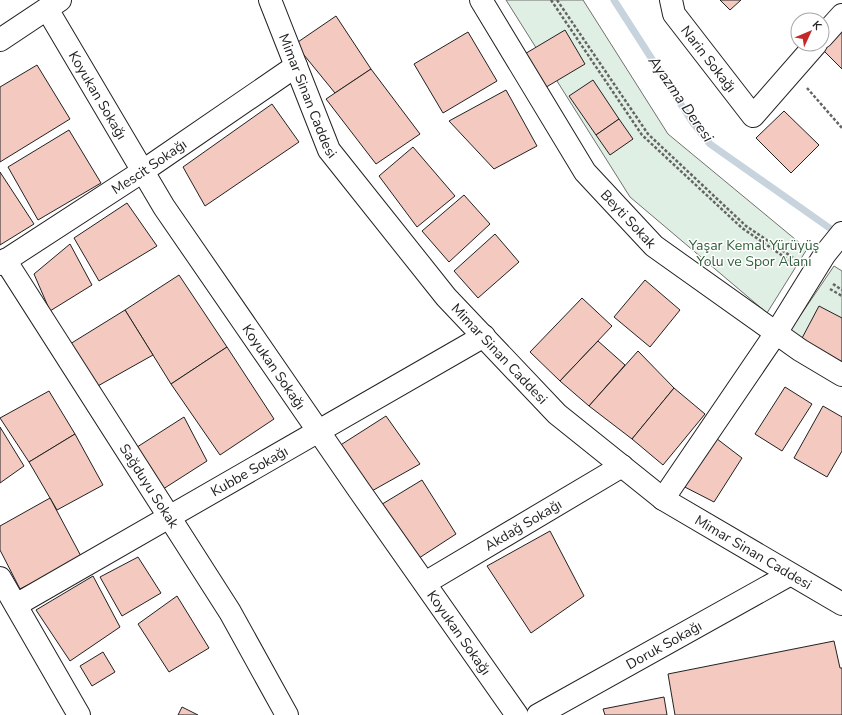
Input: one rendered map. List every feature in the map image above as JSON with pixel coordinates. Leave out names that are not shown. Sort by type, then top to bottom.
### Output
[{"type":"street","name":"Mimar Sinan Caddesi","points":[[270,0],[329,150],[446,297],[557,414],[663,499],[789,575],[842,604]]},
{"type":"street","name":"Beyti Sokak","points":[[481,0],[585,172],[654,246],[800,350],[842,375]]},
{"type":"street","name":"Narin Sokağı","points":[[671,0],[674,14],[753,116],[792,71]]},
{"type":"street","points":[[0,40],[53,4]]},
{"type":"street","name":"Koyukan Sokağı","points":[[53,4],[164,207],[318,431],[517,715]]},
{"type":"street","points":[[830,28],[842,15]]},
{"type":"street","points":[[792,71],[809,52]]},
{"type":"street","name":"Mescit Sokağı","points":[[3,262],[143,171],[296,66]]},
{"type":"street","points":[[663,499],[776,333],[817,267],[842,233]]},
{"type":"street","name":"Sağduyu Sokak","points":[[3,262],[230,612],[286,715]]},
{"type":"street","name":"Kubbe Sokağı","points":[[16,605],[484,336]]},
{"type":"street","name":"Akdağ Sokağı","points":[[425,583],[622,466]]},
{"type":"street","name":"Doruk Sokağı","points":[[538,715],[789,575]]},
{"type":"street","points":[[0,578],[80,715]]},
{"type":"path","points":[[551,0],[642,135],[742,228],[817,267],[842,296]]},
{"type":"path","points":[[557,0],[648,134],[746,226],[817,267],[842,290]]},
{"type":"path","points":[[792,71],[842,128]]},
{"type":"green space","name":"Yaşar Kemal Yürüyüş Yolu ve Spor Alanı","points":[[506,0],[583,0],[668,134],[807,249],[767,313],[630,197]]},
{"type":"green space","name":"Yaşar Kemal Yürüyüş Yolu ve Spor Alanı","points":[[834,266],[842,271],[842,369],[787,335]]},
{"type":"building","points":[[720,0],[741,0],[730,10]]},
{"type":"building","points":[[336,16],[371,69],[335,93],[295,44]]},
{"type":"building","points":[[842,23],[842,69],[825,52],[830,52],[830,36]]},
{"type":"building","points":[[565,30],[585,64],[543,89],[523,55]]},
{"type":"building","points":[[468,32],[497,81],[443,113],[414,64]]},
{"type":"building","points":[[37,65],[70,119],[0,162],[0,87]]},
{"type":"building","points":[[371,69],[420,134],[376,164],[326,99]]},
{"type":"building","points":[[593,80],[619,119],[596,135],[569,96]]},
{"type":"building","points":[[506,90],[537,146],[494,169],[449,121]]},
{"type":"building","points":[[272,104],[299,142],[205,206],[183,167]]},
{"type":"building","points":[[784,111],[819,145],[791,173],[756,138]]},
{"type":"building","points":[[619,119],[633,139],[610,155],[596,135]]},
{"type":"building","points":[[69,130],[101,183],[38,220],[8,167]]},
{"type":"building","points":[[413,147],[455,196],[417,227],[379,176]]},
{"type":"building","points":[[0,172],[34,224],[0,245]]},
{"type":"building","points":[[464,195],[490,224],[449,262],[422,231]]},
{"type":"building","points":[[127,203],[157,246],[99,281],[74,238]]},
{"type":"building","points":[[495,234],[519,262],[478,298],[454,271]]},
{"type":"building","points":[[70,244],[92,285],[50,311],[34,274]]},
{"type":"building","points":[[179,275],[227,347],[171,384],[125,310]]},
{"type":"building","points":[[645,280],[680,310],[650,347],[614,317]]},
{"type":"building","points":[[582,298],[612,326],[560,381],[530,352]]},
{"type":"building","points":[[819,306],[842,318],[842,362],[801,340]]},
{"type":"building","points":[[125,310],[153,355],[96,387],[70,344]]},
{"type":"building","points":[[598,341],[625,365],[589,406],[560,381]]},
{"type":"building","points":[[227,347],[274,419],[220,455],[171,384]]},
{"type":"building","points":[[638,351],[674,388],[632,439],[589,406]]},
{"type":"building","points":[[785,387],[812,404],[782,451],[755,434]]},
{"type":"building","points":[[674,388],[705,414],[663,465],[632,439]]},
{"type":"building","points":[[49,391],[75,434],[29,462],[0,418]]},
{"type":"building","points":[[823,406],[842,417],[842,451],[827,477],[794,458]]},
{"type":"building","points":[[386,416],[420,464],[370,492],[339,446]]},
{"type":"building","points":[[184,417],[207,461],[160,491],[134,449]]},
{"type":"building","points":[[0,427],[24,466],[0,483]]},
{"type":"building","points":[[708,432],[742,458],[714,502],[675,482]]},
{"type":"building","points":[[75,434],[103,485],[57,510],[29,462]]},
{"type":"building","points":[[422,480],[456,534],[416,560],[379,506]]},
{"type":"building","points":[[50,498],[82,558],[20,589],[0,550],[0,526]]},
{"type":"building","points":[[550,531],[584,596],[531,633],[487,566]]},
{"type":"building","points":[[138,557],[161,593],[122,616],[100,577]]},
{"type":"building","points":[[93,576],[120,627],[70,661],[36,610]]},
{"type":"building","points":[[177,596],[209,648],[169,672],[138,624]]},
{"type":"building","points":[[834,641],[840,668],[842,668],[842,715],[675,715],[668,674]]},
{"type":"building","points":[[103,652],[115,672],[92,686],[80,666]]},
{"type":"building","points":[[664,697],[667,715],[605,715],[603,709]]},
{"type":"building","points":[[182,707],[198,715],[178,715]]},
{"type":"waterway","name":"Ayazma Deresi","points":[[614,0],[693,123],[710,144],[838,234]]}]
